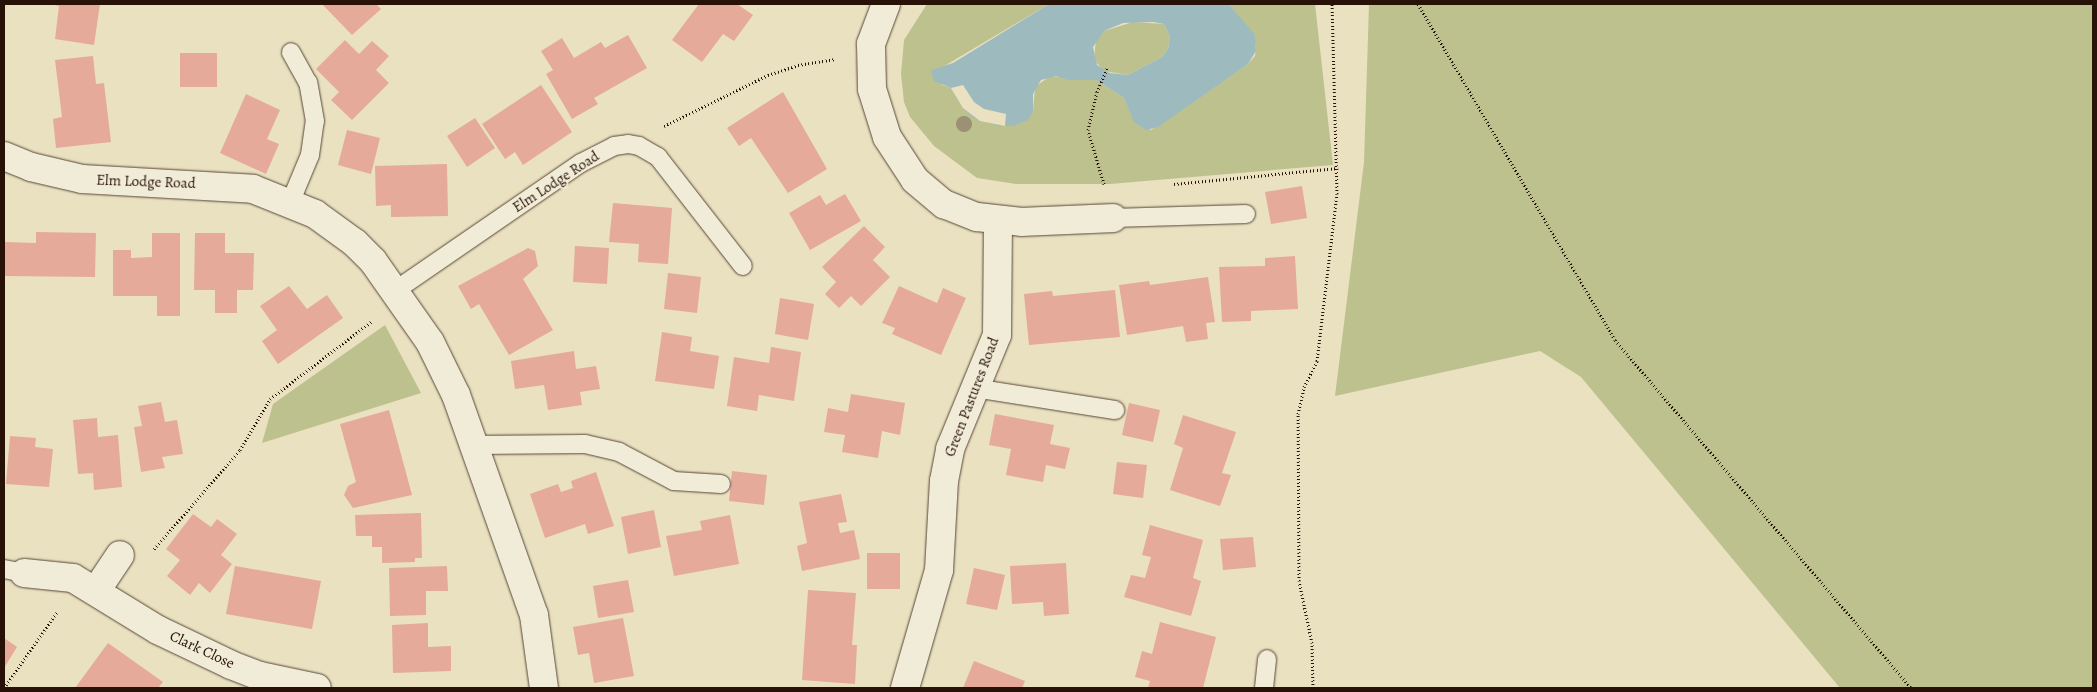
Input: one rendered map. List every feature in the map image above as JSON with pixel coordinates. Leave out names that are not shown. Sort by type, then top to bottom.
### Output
[{"type":"street","points":[[886,4],[875,28],[870,56],[872,89],[880,121],[906,170],[944,204],[968,214],[998,221],[1113,218]]},
{"type":"street","name":"Elm Lodge Road","points":[[4,156],[31,167],[82,179],[232,186],[290,203],[315,214],[355,243],[399,295],[444,367],[474,445],[534,615],[544,688]]},
{"type":"street","name":"Green Pastures Road","points":[[905,688],[939,570],[947,464],[974,388],[997,335],[998,221]]},
{"type":"street","points":[[88,586],[120,555]]},
{"type":"street","name":"Clark Close","points":[[14,571],[56,575],[88,586],[158,630],[231,665],[268,678],[317,688]]},
{"type":"lane","points":[[290,203],[310,155],[315,121],[308,83],[291,52]]},
{"type":"lane","points":[[628,144],[639,146],[658,157],[744,266]]},
{"type":"lane","name":"Elm Lodge Road","points":[[399,295],[581,163],[614,146],[628,144]]},
{"type":"lane","points":[[1113,218],[1246,214]]},
{"type":"lane","points":[[974,388],[1116,410]]},
{"type":"lane","points":[[474,445],[585,444],[619,452],[674,480],[721,484]]},
{"type":"lane","points":[[1264,688],[1267,659]]},
{"type":"path","points":[[1313,688],[1312,643],[1299,581],[1298,414],[1304,388],[1317,361],[1338,168],[1332,4]]},
{"type":"path","points":[[1418,4],[1615,340],[1911,688]]},
{"type":"path","points":[[628,144],[768,75],[816,61],[870,56]]},
{"type":"path","points":[[1107,68],[1097,92],[1088,130],[1104,178],[1104,190],[1114,190],[1113,218]]},
{"type":"path","points":[[1172,184],[1338,168]]},
{"type":"path","points":[[120,555],[153,551],[240,450],[270,399],[399,295]]},
{"type":"path","points":[[4,688],[88,586]]},
{"type":"green space","points":[[927,4],[1049,4],[941,68],[942,85],[951,88],[963,108],[999,126],[1033,111],[1035,87],[1050,76],[1096,80],[1124,98],[1133,118],[1151,130],[1248,64],[1255,56],[1256,47],[1249,29],[1229,4],[1315,4],[1333,165],[1110,184],[1016,184],[977,178],[934,146],[910,117],[904,102],[901,74],[904,40]]},
{"type":"green space","points":[[1369,4],[2093,4],[2093,688],[1840,688],[1581,377],[1540,351],[1335,396],[1364,162]]},
{"type":"green space","points":[[1133,22],[1164,24],[1170,37],[1168,49],[1162,57],[1128,75],[1104,71],[1094,60],[1096,39],[1104,31]]},
{"type":"green space","points":[[385,325],[421,393],[262,443],[273,404]]},
{"type":"water","points":[[1049,4],[1229,4],[1255,35],[1256,51],[1248,64],[1158,127],[1146,130],[1134,122],[1124,98],[1096,80],[1068,80],[1056,76],[1041,80],[1033,94],[1033,111],[1028,120],[1013,126],[999,126],[974,118],[963,108],[951,88],[934,81],[931,70],[953,63]],"holes":[[[1153,22],[1164,24],[1170,37],[1168,49],[1162,57],[1128,75],[1110,73],[1097,65],[1093,47],[1104,31],[1123,23]]]},
{"type":"pier","points":[[963,85],[974,102],[984,109],[1006,114],[1005,126],[980,121],[963,108],[951,88]]},
{"type":"building","points":[[51,4],[100,4],[94,45],[55,39],[59,6]]},
{"type":"building","points":[[322,4],[376,4],[381,9],[352,35]]},
{"type":"building","points":[[699,4],[737,4],[753,15],[734,41],[723,34],[702,62],[672,40]]},
{"type":"building","points":[[628,35],[647,68],[594,98],[598,104],[572,119],[546,74],[553,70],[541,51],[562,38],[574,58],[601,42],[605,48]]},
{"type":"building","points":[[345,40],[359,54],[372,41],[389,56],[376,70],[389,83],[352,120],[331,100],[339,92],[316,69]]},
{"type":"building","points":[[180,53],[217,53],[217,87],[180,87]]},
{"type":"building","points":[[93,56],[96,84],[104,83],[111,142],[56,148],[53,119],[62,117],[55,60]]},
{"type":"building","points":[[541,85],[572,132],[523,165],[515,152],[505,159],[482,124]]},
{"type":"building","points":[[783,92],[827,169],[788,193],[751,138],[739,146],[727,128]]},
{"type":"building","points":[[246,94],[280,110],[267,139],[279,144],[266,174],[220,153]]},
{"type":"building","points":[[475,118],[495,148],[467,167],[447,136]]},
{"type":"building","points":[[347,130],[380,138],[371,174],[338,165]]},
{"type":"building","points":[[447,164],[448,216],[391,217],[391,205],[376,206],[375,166]]},
{"type":"building","points":[[1302,186],[1307,218],[1271,224],[1265,192]]},
{"type":"building","points":[[845,194],[861,221],[810,250],[789,213],[820,195],[826,205]]},
{"type":"building","points":[[613,203],[672,208],[668,264],[638,262],[639,244],[609,242]]},
{"type":"building","points":[[864,226],[885,247],[873,260],[890,277],[861,306],[851,296],[839,308],[825,294],[836,282],[822,267]]},
{"type":"building","points":[[36,232],[96,233],[95,277],[4,276],[4,242],[36,243]]},
{"type":"building","points":[[152,233],[180,233],[180,316],[157,316],[157,296],[113,296],[113,250],[131,250],[131,258],[152,257]]},
{"type":"building","points":[[195,233],[225,233],[225,253],[254,253],[253,290],[237,290],[237,313],[215,313],[215,290],[194,290]]},
{"type":"building","points":[[575,246],[609,248],[607,284],[573,282]]},
{"type":"building","points":[[528,248],[535,251],[538,266],[523,279],[553,330],[509,355],[479,304],[471,309],[458,286]]},
{"type":"building","points":[[1295,256],[1298,309],[1251,311],[1251,321],[1222,322],[1219,267],[1265,266],[1265,258]]},
{"type":"building","points":[[668,273],[701,277],[697,313],[664,309]]},
{"type":"building","points":[[1208,277],[1215,322],[1206,323],[1208,339],[1186,342],[1183,326],[1127,335],[1119,285],[1149,281],[1150,285]]},
{"type":"building","points":[[289,286],[307,309],[327,295],[343,318],[278,364],[262,341],[277,330],[260,306]]},
{"type":"building","points":[[899,286],[937,303],[943,288],[966,298],[941,355],[892,334],[895,328],[882,323]]},
{"type":"building","points":[[1115,290],[1120,337],[1029,345],[1024,294],[1052,291],[1053,296]]},
{"type":"building","points":[[780,298],[814,304],[808,340],[775,334]]},
{"type":"building","points":[[662,332],[692,337],[690,351],[719,356],[714,389],[655,381]]},
{"type":"building","points":[[771,347],[801,352],[794,401],[759,395],[757,411],[727,406],[734,357],[769,363]]},
{"type":"building","points":[[574,351],[576,369],[596,366],[600,389],[580,392],[582,405],[548,410],[544,385],[515,389],[511,361]]},
{"type":"building","points":[[851,394],[905,403],[900,435],[882,431],[878,458],[842,452],[845,435],[824,432],[828,408],[848,412]]},
{"type":"building","points":[[161,402],[165,422],[177,420],[183,454],[162,457],[165,468],[141,472],[134,427],[142,426],[138,406]]},
{"type":"building","points":[[1129,403],[1160,410],[1153,442],[1122,435]]},
{"type":"building","points":[[389,410],[412,495],[353,508],[344,495],[348,486],[356,482],[340,424]]},
{"type":"building","points":[[995,414],[1054,425],[1050,444],[1070,448],[1065,469],[1046,465],[1043,482],[1006,475],[1011,449],[989,445]]},
{"type":"building","points":[[1183,415],[1236,432],[1222,473],[1231,475],[1220,506],[1170,490],[1183,448],[1174,444]]},
{"type":"building","points":[[97,418],[98,437],[118,435],[122,487],[94,490],[93,473],[78,474],[73,420]]},
{"type":"building","points":[[10,436],[36,438],[35,447],[53,449],[49,487],[6,484]]},
{"type":"building","points":[[1117,462],[1147,465],[1143,498],[1113,494]]},
{"type":"building","points":[[732,471],[767,475],[764,505],[729,501]]},
{"type":"building","points":[[596,472],[614,526],[588,534],[585,524],[545,538],[530,494],[558,484],[561,492],[573,488],[571,481]]},
{"type":"building","points":[[841,494],[847,522],[838,523],[840,533],[854,530],[860,559],[802,571],[797,546],[807,543],[799,502]]},
{"type":"building","points":[[654,510],[661,547],[628,554],[621,517]]},
{"type":"building","points":[[421,513],[422,558],[415,558],[415,562],[382,563],[382,547],[372,547],[372,536],[356,536],[355,515]]},
{"type":"building","points":[[193,514],[211,527],[217,519],[237,534],[221,555],[232,564],[210,593],[199,583],[190,595],[167,576],[180,560],[166,549]]},
{"type":"building","points":[[730,515],[739,564],[674,576],[666,536],[702,530],[700,521]]},
{"type":"building","points":[[1150,525],[1203,540],[1193,578],[1201,581],[1191,616],[1124,597],[1131,575],[1145,578],[1151,557],[1142,555]]},
{"type":"building","points":[[1253,537],[1256,567],[1223,570],[1220,539]]},
{"type":"building","points":[[867,553],[900,553],[900,589],[867,589]]},
{"type":"building","points":[[1066,563],[1069,614],[1044,616],[1043,602],[1012,604],[1010,566]]},
{"type":"building","points":[[235,566],[321,581],[312,629],[226,614]]},
{"type":"building","points":[[447,566],[448,591],[426,591],[426,615],[390,616],[389,568]]},
{"type":"building","points":[[974,568],[1005,575],[997,610],[966,604]]},
{"type":"building","points":[[628,580],[634,612],[598,618],[593,586]]},
{"type":"building","points":[[808,590],[856,593],[852,645],[857,645],[855,684],[802,680]]},
{"type":"building","points":[[623,618],[634,676],[594,683],[589,653],[578,655],[573,627]]},
{"type":"building","points":[[1160,622],[1216,637],[1203,688],[1148,688],[1150,681],[1135,677],[1142,651],[1152,654]]},
{"type":"building","points":[[428,623],[428,647],[451,646],[451,671],[393,673],[392,625]]},
{"type":"building","points":[[4,638],[17,647],[4,668]]},
{"type":"building","points":[[108,643],[163,682],[158,688],[75,688]]},
{"type":"building","points":[[974,661],[1025,681],[1022,688],[963,688]]}]
